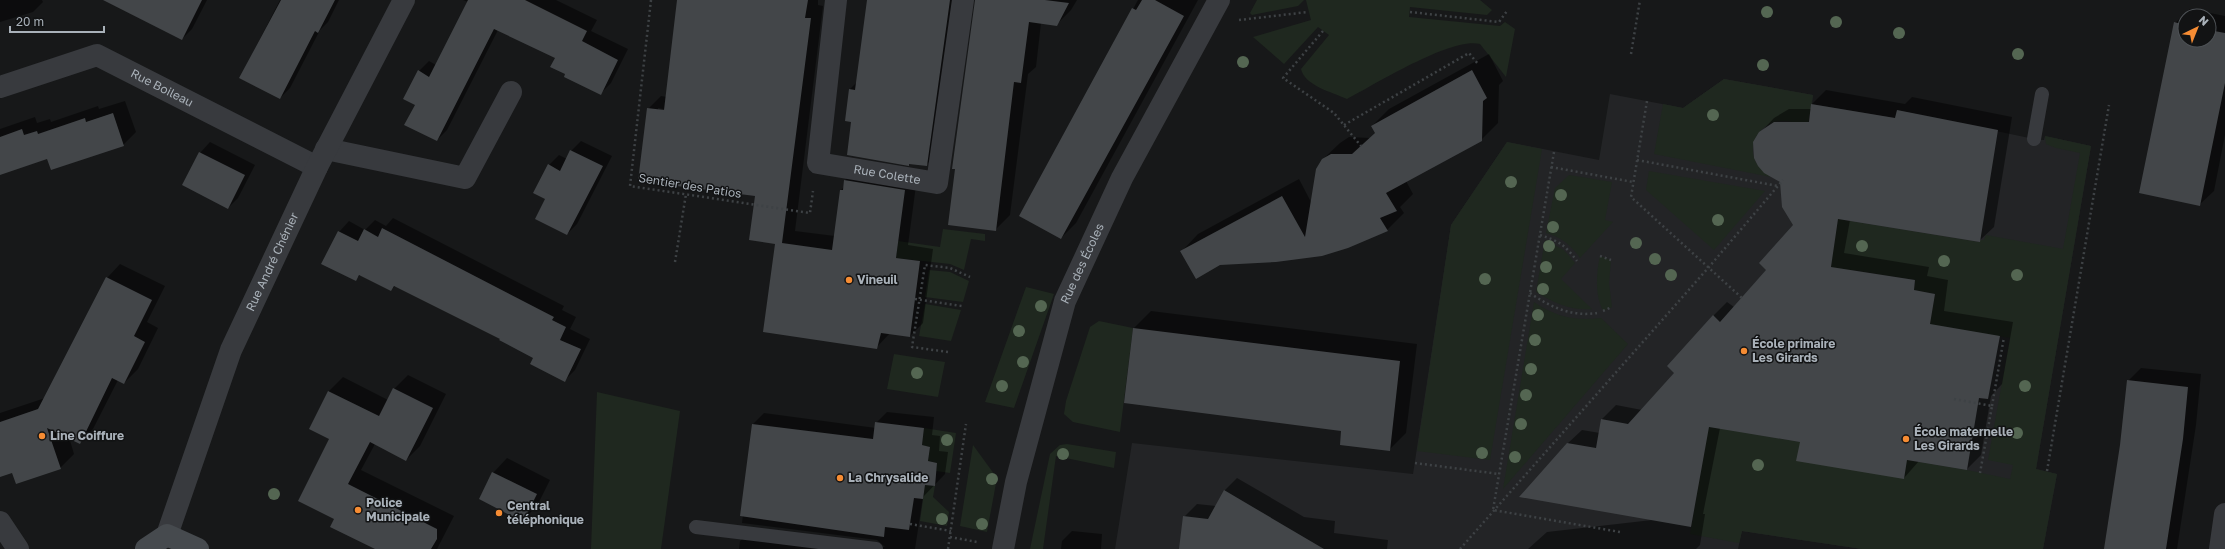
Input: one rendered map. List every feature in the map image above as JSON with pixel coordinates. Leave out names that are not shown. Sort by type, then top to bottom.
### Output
[{"type":"street","name":"Rue André Chénier","points":[[167,535],[231,350],[322,158],[404,0]]},
{"type":"street","points":[[818,163],[836,0]]},
{"type":"street","name":"Rue Colette","points":[[818,163],[937,182],[963,0]]},
{"type":"street","name":"Rue des Écoles","points":[[1003,549],[1016,482],[1065,301],[1122,178],[1219,0]]},
{"type":"street","name":"Rue Boileau","points":[[0,87],[97,54],[322,158],[465,178],[511,92]]},
{"type":"street","points":[[2220,549],[2225,514]]},
{"type":"street","points":[[0,522],[18,549]]},
{"type":"street","points":[[146,549],[167,535],[198,549]]},
{"type":"lane","points":[[2034,139],[2042,94]]},
{"type":"lane","points":[[696,527],[876,549]]},
{"type":"path","name":"Sentier des Patios","points":[[651,0],[630,186],[810,213],[818,163]]},
{"type":"path","points":[[1631,54],[1640,0]]},
{"type":"path","points":[[1239,20],[1308,12]]},
{"type":"path","points":[[1410,12],[1500,22],[1507,12]]},
{"type":"path","points":[[1323,31],[1283,78],[1334,113],[1361,146]]},
{"type":"path","points":[[1344,125],[1469,53],[1478,64]]},
{"type":"path","points":[[1647,101],[1631,197],[1742,298]]},
{"type":"path","points":[[2046,471],[2109,105]]},
{"type":"path","points":[[1493,510],[1554,152]]},
{"type":"path","points":[[1637,160],[1778,186]]},
{"type":"path","points":[[1551,167],[1633,182]]},
{"type":"path","points":[[1460,549],[1709,267],[1783,180]]},
{"type":"path","points":[[675,262],[686,194]]},
{"type":"path","points":[[1540,235],[1555,240],[1567,247],[1577,261]]},
{"type":"path","points":[[1600,256],[1611,260]]},
{"type":"path","points":[[948,352],[912,347],[925,265],[950,268],[970,278]]},
{"type":"path","points":[[1530,293],[1547,305],[1566,311],[1585,315],[1597,313]]},
{"type":"path","points":[[915,299],[962,306]]},
{"type":"path","points":[[1603,311],[1612,307]]},
{"type":"path","points":[[1980,473],[2004,337]]},
{"type":"path","points":[[1954,399],[1992,406]]},
{"type":"path","points":[[948,549],[966,424]]},
{"type":"path","points":[[1415,463],[1499,474]]},
{"type":"path","points":[[1493,510],[1620,532]]},
{"type":"path","points":[[910,524],[951,531]]},
{"type":"shaded area","points":[[1257,0],[1304,0],[1298,6],[1252,15],[1250,13]]},
{"type":"shaded area","points":[[1306,0],[1480,0],[1492,10],[1487,15],[1410,7],[1409,17],[1500,26],[1505,22],[1515,29],[1506,77],[1480,44],[1467,44],[1433,54],[1394,73],[1347,99],[1313,84],[1304,75],[1301,69],[1329,35],[1318,27],[1284,64],[1253,37],[1311,20]]},
{"type":"shaded area","name":"École primaire Les Girards","points":[[1724,79],[1813,95],[1812,104],[1895,118],[1897,110],[2034,139],[2044,140],[2045,136],[2091,146],[2036,469],[2057,474],[2043,549],[1862,549],[1742,531],[1738,549],[1115,549],[1132,443],[1413,474],[1451,225],[1507,142],[1599,160],[1610,94],[1683,108]]},
{"type":"shaded area","points":[[1724,79],[1813,95],[1808,125],[1787,121],[1774,122],[1762,129],[1755,139],[1753,145],[1754,158],[1758,166],[1771,177],[1654,154],[1663,104],[1683,108]]},
{"type":"shaded area","points":[[2045,136],[2091,146],[2036,469],[2057,474],[2043,549],[1862,549],[1742,531],[1739,543],[1690,534],[1704,453],[1690,415],[1712,427],[1967,470],[2010,479],[2013,465],[1988,460],[2010,338],[1940,326],[1929,330],[1935,294],[1914,290],[1915,280],[1852,270],[1829,277],[1838,219],[1979,242],[1980,240],[1984,240],[1986,235],[2063,249],[2080,153],[2056,148],[2046,144]]},
{"type":"shaded area","points":[[1507,142],[1542,149],[1490,460],[1417,451],[1451,225]]},
{"type":"shaded area","points":[[1649,171],[1765,191],[1714,250],[1646,190]]},
{"type":"shaded area","points":[[1569,175],[1612,182],[1605,220],[1613,222],[1580,258],[1565,242],[1546,233],[1555,188]]},
{"type":"shaded area","points":[[943,229],[985,234],[985,241],[971,239],[964,270],[950,264],[896,258],[898,241],[940,247]]},
{"type":"shaded area","points":[[1545,240],[1564,250],[1575,263],[1561,279],[1592,309],[1577,309],[1563,305],[1549,300],[1536,292]]},
{"type":"shaded area","points":[[1600,256],[1611,260],[1609,283],[1612,307],[1603,311],[1597,291]]},
{"type":"shaded area","points":[[929,270],[950,272],[969,281],[963,302],[925,297]]},
{"type":"shaded area","points":[[1026,287],[1054,294],[1014,408],[985,402]]},
{"type":"shaded area","points":[[1534,302],[1550,311],[1566,317],[1583,319],[1601,318],[1628,344],[1503,489]]},
{"type":"shaded area","points":[[925,304],[961,310],[951,341],[919,336]]},
{"type":"shaded area","points":[[1099,321],[1133,328],[1120,432],[1073,422],[1064,414],[1066,401],[1090,327]]},
{"type":"shaded area","points":[[894,354],[945,362],[938,397],[887,389]]},
{"type":"shaded area","points":[[597,392],[680,411],[661,549],[591,549]]},
{"type":"shaded area","points":[[924,428],[956,433],[950,473],[936,471],[937,463],[928,461],[930,447],[922,445]]},
{"type":"shaded area","points":[[1067,444],[1116,452],[1114,468],[1056,456],[1043,549],[1030,549],[1050,454],[1060,445]]},
{"type":"shaded area","points":[[973,445],[997,478],[987,532],[960,526]]},
{"type":"shaded area","points":[[925,485],[935,486],[933,497],[949,512],[947,526],[920,521]]},
{"type":"building","points":[[103,0],[202,0],[182,40]]},
{"type":"building","points":[[281,0],[335,0],[318,33],[315,31],[280,99],[239,78]]},
{"type":"building","points":[[468,0],[525,0],[587,31],[582,41],[618,60],[601,95],[564,77],[565,74],[550,67],[555,58],[494,29],[437,141],[404,125],[415,105],[403,99],[418,70],[429,77]]},
{"type":"building","points":[[677,0],[808,0],[805,18],[811,18],[782,243],[832,250],[840,190],[843,190],[844,180],[905,190],[896,258],[920,261],[910,337],[881,333],[877,349],[763,332],[775,244],[749,240],[755,196],[638,181],[647,108],[664,110]]},
{"type":"building","points":[[867,0],[950,0],[927,166],[909,164],[909,166],[847,155],[851,122],[845,121],[849,89],[855,90]]},
{"type":"building","points":[[975,0],[1045,0],[1069,3],[1057,26],[1029,22],[1021,83],[1014,82],[996,231],[948,225],[955,169],[952,169]]},
{"type":"building","points":[[1142,0],[1155,0],[1184,16],[1061,239],[1019,216],[1132,8],[1136,10]]},
{"type":"building","points":[[2174,22],[2177,23],[2177,48],[2217,48],[2217,32],[2225,33],[2225,83],[2200,206],[2139,193]]},
{"type":"building","points":[[1472,70],[1487,98],[1483,101],[1482,141],[1386,193],[1397,211],[1380,218],[1388,231],[1348,248],[1322,256],[1276,262],[1220,265],[1196,279],[1180,251],[1282,196],[1305,237],[1316,169],[1322,159],[1331,154],[1352,154],[1375,133],[1371,126]]},
{"type":"building","points":[[1811,104],[1895,118],[1897,110],[1998,130],[1980,242],[1838,219],[1831,267],[1915,280],[1914,290],[1935,294],[1930,324],[2000,336],[1988,399],[1979,398],[1967,470],[1907,460],[1904,479],[1796,461],[1800,442],[1709,427],[1691,527],[1519,497],[1567,443],[1596,448],[1601,419],[1628,424],[1674,373],[1667,366],[1713,315],[1720,322],[1766,270],[1759,263],[1793,225],[1782,207],[1780,182],[1764,173],[1758,166],[1754,158],[1753,142],[1759,132],[1774,122],[1809,122]]},
{"type":"building","points":[[113,113],[124,146],[51,170],[47,159],[0,175],[0,137],[22,129],[24,135],[37,131],[38,134],[85,118],[86,122]]},
{"type":"building","points":[[570,150],[603,166],[567,235],[535,219],[545,199],[533,193],[548,164],[560,171]]},
{"type":"building","points":[[199,152],[245,175],[228,209],[182,185]]},
{"type":"building","points":[[382,228],[554,317],[552,320],[566,327],[560,340],[581,349],[565,382],[530,364],[533,358],[499,340],[500,339],[394,286],[391,291],[359,275],[356,281],[321,264],[338,231],[358,241],[364,229],[378,237]]},
{"type":"building","points":[[106,277],[152,300],[134,336],[145,342],[124,384],[112,378],[80,444],[47,428],[61,469],[16,484],[12,473],[0,477],[0,422],[38,409]]},
{"type":"building","points":[[1133,328],[1400,361],[1390,451],[1340,445],[1341,431],[1124,403]]},
{"type":"building","points":[[2127,380],[2188,387],[2183,439],[2166,549],[2104,549],[2120,445]]},
{"type":"building","points":[[393,388],[433,408],[406,461],[370,442],[348,484],[437,529],[437,539],[431,549],[375,549],[330,527],[334,519],[298,501],[329,439],[309,429],[328,391],[379,416]]},
{"type":"building","name":"La Chrysalide","points":[[875,422],[924,428],[922,445],[930,447],[928,461],[937,463],[935,486],[925,485],[923,499],[914,498],[909,530],[885,527],[884,537],[740,516],[752,424],[873,439]]},
{"type":"building","points":[[492,472],[537,494],[523,522],[479,499]]},
{"type":"building","points":[[1224,490],[1324,549],[1179,549],[1183,516],[1208,519]]},
{"type":"place","name":"Vineuil","points":[[849,280]]},
{"type":"place","name":"École primaire Les Girards","points":[[1744,351]]},
{"type":"place","name":"Line Coiffure","points":[[42,436]]},
{"type":"place","name":"École maternelle Les Girards","points":[[1906,439]]},
{"type":"place","name":"La Chrysalide","points":[[840,478]]},
{"type":"place","name":"Police Municipale","points":[[358,510]]},
{"type":"place","name":"Central téléphonique","points":[[499,513]]}]
